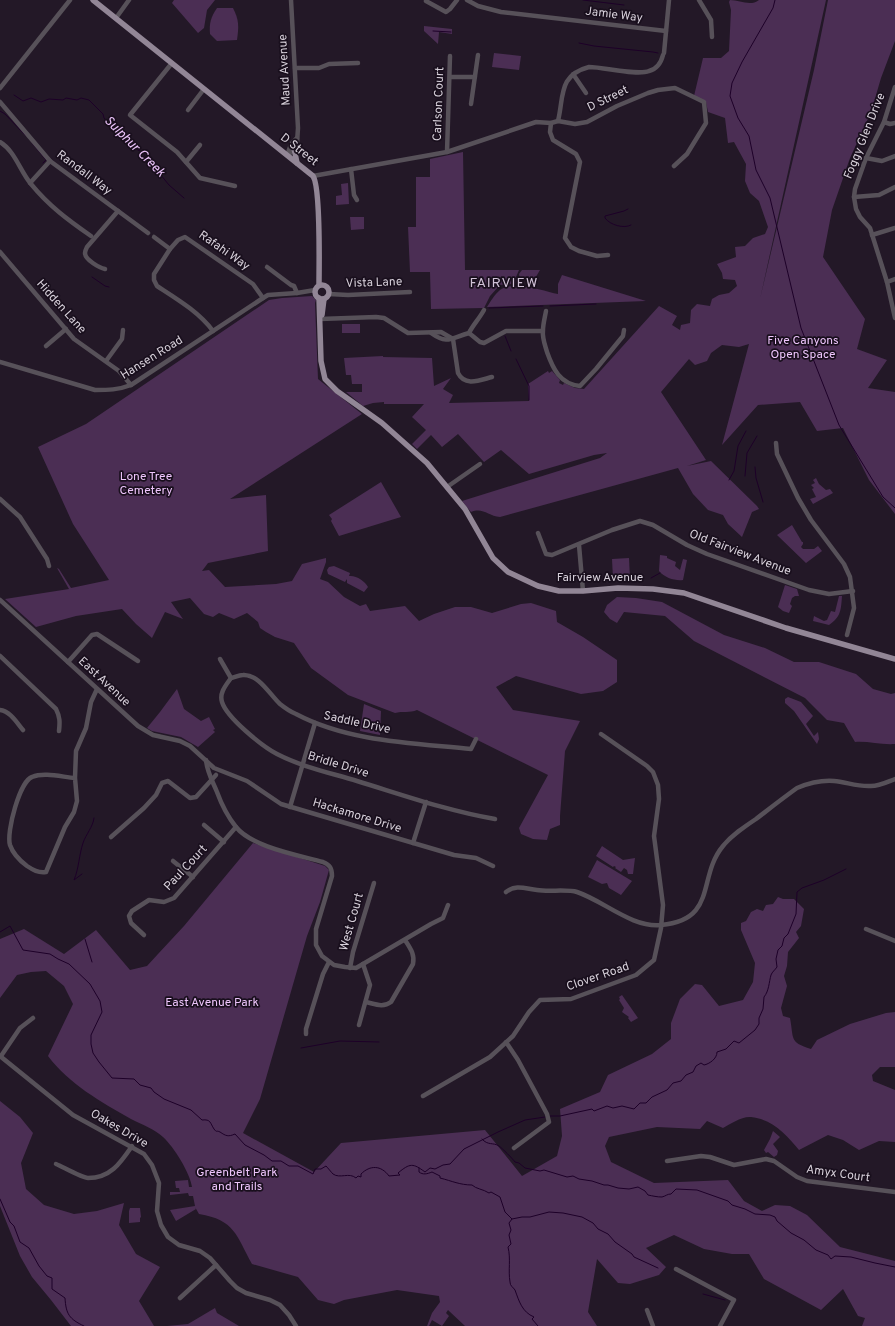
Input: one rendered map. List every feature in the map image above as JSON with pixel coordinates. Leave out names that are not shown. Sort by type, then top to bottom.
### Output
[{"type":"main road","name":"D Street","points":[[94,0],[313,176]]},
{"type":"main road","points":[[294,148],[297,163]]},
{"type":"main road","name":"Fairview Avenue","points":[[313,176],[315,180],[320,267],[322,271],[319,292],[319,316],[321,361],[325,379],[331,386],[382,423],[426,463],[464,509],[493,558],[508,572],[538,586],[559,591],[583,591],[618,588],[653,589],[684,593],[786,628],[895,659]]},
{"type":"main road","points":[[327,286],[329,292],[327,297],[319,292],[327,286]]},
{"type":"street","points":[[0,88],[70,0]]},
{"type":"street","points":[[116,18],[130,0]]},
{"type":"street","name":"Maud Avenue","points":[[288,156],[297,143],[298,127],[291,0]]},
{"type":"street","points":[[426,1],[446,12],[456,0]]},
{"type":"street","name":"Jamie Way","points":[[468,0],[478,6],[502,12],[666,31]]},
{"type":"street","points":[[558,121],[566,82],[573,74],[580,70],[589,67],[645,72],[655,69],[659,65],[664,54],[669,0]]},
{"type":"street","points":[[699,0],[711,20],[712,37]]},
{"type":"street","name":"Carlson Court","points":[[447,152],[450,56]]},
{"type":"street","points":[[471,104],[478,56]]},
{"type":"street","points":[[172,63],[130,115],[177,152],[200,178],[235,186]]},
{"type":"street","points":[[295,68],[319,68],[329,64],[358,63]]},
{"type":"street","points":[[573,74],[586,93]]},
{"type":"street","points":[[450,77],[475,77]]},
{"type":"street","name":"Foggy Glen Drive","points":[[895,87],[884,122],[866,158],[855,189],[854,197],[856,209],[860,217],[870,228],[887,282],[895,318]]},
{"type":"street","name":"D Street","points":[[313,176],[447,152],[536,122],[551,123],[558,121],[575,124],[587,122],[617,106],[648,93],[675,88],[704,102],[706,123],[687,154],[674,166]]},
{"type":"street","points":[[188,110],[204,89]]},
{"type":"street","name":"Randall Way","points":[[0,102],[50,161],[148,233]]},
{"type":"street","points":[[884,122],[895,123]]},
{"type":"street","points":[[551,123],[550,132],[553,140],[576,154],[580,162],[565,238],[570,247],[579,251],[597,256],[608,255]]},
{"type":"street","name":"Maud Avenue","points":[[288,156],[288,150],[293,141],[297,138]]},
{"type":"street","points":[[0,142],[13,155],[30,183],[56,211],[91,236]]},
{"type":"street","points":[[186,162],[200,145]]},
{"type":"street","points":[[866,158],[882,161],[895,156]]},
{"type":"street","points":[[30,183],[50,161]]},
{"type":"street","points":[[351,169],[354,195],[357,200]]},
{"type":"street","points":[[854,197],[879,194],[895,187]]},
{"type":"street","points":[[105,269],[88,259],[85,256],[85,252],[87,247],[118,211]]},
{"type":"street","points":[[872,235],[895,228]]},
{"type":"street","points":[[154,237],[170,249],[154,274],[154,280],[157,286],[206,321],[213,331]]},
{"type":"street","name":"Rafahi Way","points":[[170,249],[178,240],[185,237],[253,284],[263,298]]},
{"type":"street","name":"Hidden Lane","points":[[0,252],[74,339],[119,371],[131,385]]},
{"type":"street","points":[[267,267],[294,286],[297,293]]},
{"type":"street","points":[[887,282],[895,280]]},
{"type":"street","name":"Hansen Road","points":[[0,362],[95,390],[120,389],[131,385],[268,295],[319,292]]},
{"type":"street","name":"Vista Lane","points":[[329,292],[348,295],[410,292]]},
{"type":"street","points":[[430,333],[439,339],[444,340],[452,339],[468,333],[478,321],[484,310]]},
{"type":"street","points":[[546,311],[542,331],[544,343],[554,372],[562,379],[574,385],[580,386],[596,369],[623,336],[624,330]]},
{"type":"street","points":[[320,319],[376,316],[384,318],[408,333],[441,332],[452,339],[460,378],[464,381],[470,382],[492,376]]},
{"type":"street","points":[[46,346],[66,329]]},
{"type":"street","points":[[106,361],[122,339],[123,330]]},
{"type":"street","points":[[468,333],[480,342],[484,343],[506,331],[542,331]]},
{"type":"street","points":[[444,340],[446,334]]},
{"type":"street","points":[[776,443],[777,454],[798,498],[811,520],[844,564],[850,577],[854,608],[847,635]]},
{"type":"street","points":[[447,488],[480,464]]},
{"type":"street","points":[[1,502],[20,517],[49,566]]},
{"type":"street","name":"Old Fairview Avenue","points":[[538,533],[546,554],[552,555],[612,530],[640,521],[653,525],[687,545],[706,554],[809,590],[829,594],[853,591]]},
{"type":"street","points":[[579,545],[583,591]]},
{"type":"street","name":"East Avenue","points":[[0,600],[138,726],[153,735],[185,743],[196,750],[214,768],[221,772]]},
{"type":"street","points":[[68,662],[92,635],[96,634],[138,661]]},
{"type":"street","points":[[0,656],[56,709],[60,722],[59,731]]},
{"type":"street","points":[[220,659],[231,678]]},
{"type":"street","name":"Saddle Drive","points":[[231,678],[244,675],[256,678],[281,704],[295,714],[338,731],[374,739],[471,749],[476,739]]},
{"type":"street","name":"Bridle Drive","points":[[231,678],[223,688],[222,702],[230,716],[259,742],[276,754],[303,764],[426,802],[471,815],[495,819]]},
{"type":"street","points":[[75,778],[43,775],[32,777],[25,782],[12,816],[9,834],[10,845],[18,860],[40,873],[46,872],[65,827],[74,812],[77,801],[75,778],[76,751],[86,728],[91,702],[98,689]]},
{"type":"street","points":[[0,710],[4,710],[9,714],[23,730]]},
{"type":"street","points":[[290,807],[315,723]]},
{"type":"street","name":"Clover Road","points":[[423,1096],[490,1057],[513,1036],[529,1012],[540,1000],[571,999],[636,975],[654,960],[658,945],[663,905],[654,836],[658,785],[653,772],[647,766],[601,734]]},
{"type":"street","points":[[206,760],[206,768],[210,779],[215,787],[220,801],[236,827],[247,836],[262,844],[323,862],[332,868],[332,876],[315,936],[317,949],[329,962],[339,967],[356,968],[443,918],[448,905]]},
{"type":"street","points":[[111,837],[144,808],[156,794],[162,783],[168,781],[190,798],[196,797],[210,779],[221,772]]},
{"type":"street","name":"Hackamore Drive","points":[[221,772],[247,781],[267,796],[281,804],[454,855],[476,858],[493,866]]},
{"type":"street","points":[[215,787],[216,775]]},
{"type":"street","points":[[506,892],[511,888],[516,887],[539,890],[576,891],[636,922],[650,925],[661,925],[677,922],[695,912],[700,905],[714,862],[722,848],[731,837],[797,788],[813,782],[828,781],[871,786],[880,785],[895,779]]},
{"type":"street","points":[[413,843],[426,802]]},
{"type":"street","points":[[204,825],[224,842]]},
{"type":"street","name":"Paul Court","points":[[144,935],[131,923],[129,916],[132,911],[149,900],[164,902],[174,898],[236,827]]},
{"type":"street","points":[[173,861],[193,878]]},
{"type":"street","name":"West Court","points":[[350,968],[353,952],[374,883]]},
{"type":"street","points":[[866,929],[895,941]]},
{"type":"street","points":[[366,1002],[383,1006],[391,1002],[413,964],[413,953],[405,940]]},
{"type":"street","points":[[306,1034],[306,1028],[323,974],[329,962]]},
{"type":"street","points":[[360,1025],[370,985],[364,964]]},
{"type":"street","points":[[0,1056],[20,1028],[33,1018]]},
{"type":"street","points":[[506,1042],[518,1060],[547,1114],[549,1122],[514,1148]]},
{"type":"street","name":"Oakes Drive","points":[[0,1056],[73,1115],[132,1146],[144,1154],[152,1165],[159,1183],[157,1211],[161,1225],[168,1237],[179,1244],[200,1251],[210,1258],[230,1281],[246,1293],[270,1300],[280,1305],[296,1326]]},
{"type":"street","points":[[56,1164],[87,1178],[104,1175],[119,1166],[132,1146]]},
{"type":"street","name":"Amyx Court","points":[[667,1161],[701,1156],[710,1157],[734,1165],[766,1159],[774,1161],[797,1177],[807,1181],[895,1192]]},
{"type":"street","points":[[180,1298],[216,1265]]},
{"type":"street","points":[[676,1269],[734,1300],[720,1326]]},
{"type":"street","points":[[647,1310],[653,1326]]},
{"type":"green space","points":[[174,0],[215,0],[207,10],[204,28],[198,33],[172,3]]},
{"type":"green space","name":"Five Canyons Open Space","points":[[730,0],[752,3],[759,0],[826,0],[760,299],[814,70],[828,0],[895,0],[895,41],[881,78],[871,112],[850,158],[832,210],[823,257],[865,319],[857,349],[887,360],[868,388],[895,392],[895,514],[869,480],[843,428],[817,431],[800,402],[758,405],[722,445],[749,344],[739,347],[722,345],[711,353],[707,361],[695,365],[689,359],[661,392],[706,460],[687,466],[711,461],[759,509],[752,512],[742,537],[728,524],[723,515],[708,510],[693,494],[678,468],[500,517],[482,511],[471,512],[462,501],[600,458],[607,453],[594,455],[529,474],[501,450],[484,462],[458,434],[442,447],[431,435],[417,449],[412,444],[426,430],[412,417],[424,404],[384,404],[384,402],[363,406],[346,392],[362,392],[362,384],[352,384],[351,375],[346,375],[344,358],[383,356],[432,358],[434,386],[451,378],[443,389],[453,395],[449,403],[529,401],[528,384],[548,371],[549,373],[552,371],[560,380],[559,383],[563,385],[564,383],[575,388],[584,389],[659,306],[677,316],[672,325],[680,330],[681,325],[690,323],[691,310],[697,304],[710,306],[712,299],[719,295],[729,293],[737,286],[735,280],[723,279],[722,273],[717,264],[736,257],[735,247],[745,246],[753,238],[765,234],[768,227],[759,201],[750,193],[745,181],[746,164],[734,142],[728,143],[725,118],[708,112],[706,102],[694,96],[703,58],[721,58],[729,51]]},
{"type":"green space","points":[[217,8],[233,8],[238,23],[237,40],[217,41],[210,34],[211,20]]},
{"type":"green space","points":[[424,26],[452,29],[452,34],[439,32],[438,44],[424,31]]},
{"type":"green space","points":[[494,53],[521,56],[519,70],[492,67]]},
{"type":"green space","points":[[463,152],[465,270],[519,270],[516,277],[521,283],[500,285],[490,296],[484,308],[431,309],[430,272],[410,272],[408,227],[416,227],[416,177],[430,177],[430,159]]},
{"type":"green space","points":[[348,183],[349,204],[336,205],[336,196],[342,195],[341,184]]},
{"type":"green space","points":[[350,217],[364,217],[364,229],[351,230]]},
{"type":"green space","points":[[522,270],[540,270],[534,280],[520,279],[519,274]]},
{"type":"green space","points":[[562,275],[646,301],[487,307],[498,292],[506,287],[529,287],[558,294],[558,284]]},
{"type":"green space","name":"Lone Tree Cemetery","points":[[312,296],[316,300],[318,379],[362,414],[230,499],[266,495],[268,551],[208,563],[202,571],[209,570],[225,587],[276,584],[292,581],[302,564],[326,558],[320,579],[328,582],[344,597],[360,606],[366,604],[370,611],[405,606],[419,621],[455,607],[471,607],[492,613],[521,604],[531,603],[556,611],[557,622],[583,637],[617,660],[617,682],[603,691],[581,694],[516,676],[496,687],[513,710],[580,721],[565,751],[560,825],[550,829],[547,840],[533,839],[521,834],[519,828],[548,775],[417,710],[395,713],[348,695],[311,668],[294,643],[275,637],[266,632],[260,628],[258,622],[247,613],[234,619],[219,613],[213,617],[204,614],[190,598],[171,602],[183,619],[165,612],[152,638],[122,609],[76,616],[36,627],[5,599],[69,589],[57,568],[71,588],[109,580],[73,524],[38,447],[86,424],[269,300]]},
{"type":"green space","points":[[342,324],[360,324],[360,333],[342,333]]},
{"type":"green space","points":[[816,478],[819,484],[826,490],[830,489],[833,493],[813,504],[810,499],[816,497],[812,489],[814,488],[811,485],[815,483],[813,480]]},
{"type":"green space","points":[[381,482],[401,517],[339,536],[329,515]]},
{"type":"green space","points":[[792,525],[803,542],[801,547],[803,549],[814,549],[818,546],[822,551],[806,563],[777,535]]},
{"type":"green space","points":[[660,555],[667,556],[667,558],[676,562],[675,566],[680,570],[683,559],[687,560],[683,580],[677,580],[664,576],[659,571]]},
{"type":"green space","points":[[629,558],[630,579],[613,579],[612,559]]},
{"type":"green space","points":[[334,566],[350,573],[349,576],[354,576],[360,579],[368,587],[364,592],[347,583],[347,579],[345,582],[328,574],[327,570],[329,567]]},
{"type":"green space","points":[[785,585],[797,589],[799,596],[792,598],[790,604],[792,606],[789,613],[778,607]]},
{"type":"green space","points":[[839,596],[842,596],[841,609],[833,622],[829,625],[813,621],[814,616],[824,621],[827,620],[831,611],[835,612]]},
{"type":"green space","points":[[617,597],[662,602],[724,635],[765,648],[794,662],[819,662],[856,674],[873,689],[891,694],[895,693],[895,744],[855,742],[844,723],[827,720],[805,698],[694,641],[665,616],[624,612],[617,623],[610,619],[604,612],[607,605]]},
{"type":"green space","points":[[177,689],[184,709],[201,721],[209,717],[215,729],[213,730],[215,732],[198,747],[181,737],[152,731],[147,728]]},
{"type":"green space","points":[[788,697],[801,702],[813,716],[806,724],[814,736],[818,732],[819,739],[817,744],[794,711],[785,703],[785,699]]},
{"type":"green space","points":[[364,704],[381,711],[380,735],[360,731]]},
{"type":"green space","points":[[253,843],[325,866],[329,870],[320,902],[307,936],[260,1099],[243,1133],[314,1172],[341,1143],[485,1130],[522,1176],[557,1156],[562,1136],[560,1109],[600,1092],[608,1075],[652,1054],[671,1039],[671,1023],[680,999],[695,984],[702,985],[719,1006],[743,1000],[753,982],[755,963],[741,930],[741,923],[746,921],[751,912],[757,909],[763,911],[766,905],[773,904],[778,897],[783,899],[794,899],[804,909],[801,926],[796,932],[799,938],[788,952],[787,966],[784,976],[787,986],[781,1008],[783,1016],[790,1018],[794,1039],[796,1042],[811,1049],[817,1040],[850,1024],[886,1013],[895,1012],[895,1067],[880,1067],[872,1075],[873,1081],[895,1090],[895,1142],[879,1141],[859,1150],[843,1140],[828,1135],[799,1150],[784,1133],[772,1124],[759,1118],[748,1117],[723,1128],[707,1121],[700,1129],[657,1127],[609,1137],[605,1146],[611,1162],[654,1183],[728,1180],[744,1201],[762,1211],[775,1205],[790,1206],[807,1215],[840,1247],[895,1261],[895,1326],[862,1326],[865,1318],[858,1316],[843,1289],[821,1310],[764,1279],[749,1254],[732,1254],[704,1249],[674,1235],[646,1248],[666,1267],[659,1275],[630,1284],[618,1283],[597,1259],[588,1312],[597,1326],[465,1326],[448,1310],[446,1313],[449,1316],[442,1326],[432,1320],[429,1326],[427,1326],[432,1313],[440,1302],[439,1296],[397,1290],[344,1300],[334,1304],[318,1300],[298,1277],[252,1264],[233,1230],[220,1220],[199,1214],[195,1207],[196,1209],[176,1221],[170,1210],[195,1206],[193,1196],[189,1196],[188,1193],[170,1195],[170,1192],[180,1192],[179,1188],[176,1188],[175,1181],[188,1180],[189,1187],[192,1187],[191,1181],[181,1160],[160,1134],[120,1113],[86,1092],[56,1066],[48,1056],[73,1004],[64,986],[46,971],[31,972],[17,975],[0,998],[0,939],[24,929],[64,954],[96,930],[130,970],[147,966],[184,926]]},
{"type":"green space","points":[[602,846],[623,860],[635,858],[633,874],[628,874],[627,870],[624,868],[621,872],[615,868],[616,867],[613,867],[596,856]]},
{"type":"green space","points":[[597,860],[632,881],[621,895],[609,888],[607,883],[602,884],[588,877]]},
{"type":"green space","points":[[622,995],[638,1018],[631,1022],[628,1018],[629,1017],[622,1012],[624,1008],[619,1000],[619,997]]},
{"type":"green space","points":[[0,1101],[20,1117],[33,1133],[21,1163],[26,1189],[44,1205],[74,1214],[97,1211],[124,1203],[119,1225],[136,1254],[160,1267],[139,1301],[154,1326],[71,1326],[32,1277],[20,1256],[0,1206]]},
{"type":"green space","points":[[773,1131],[780,1137],[773,1144],[778,1151],[777,1155],[774,1157],[768,1152],[766,1153],[764,1150]]},
{"type":"green space","points":[[130,1208],[140,1208],[140,1222],[129,1223]]},
{"type":"green space","points":[[215,1308],[217,1313],[239,1326],[167,1326],[188,1324]]},
{"type":"waterway","points":[[583,0],[624,5]]},
{"type":"waterway","points":[[775,0],[773,8],[742,62],[732,83],[730,96],[738,118],[749,136],[756,170],[770,198],[801,328],[839,425],[883,497],[895,508]]},
{"type":"waterway","points":[[433,31],[451,32]]},
{"type":"waterway","points":[[579,43],[658,53]]},
{"type":"waterway","name":"Sulphur Creek","points":[[14,95],[23,101],[31,98],[41,102],[49,99],[63,100],[66,98],[77,100],[81,98],[89,100],[103,114],[104,118],[128,145],[142,152],[169,185],[184,198]]},
{"type":"waterway","points":[[0,111],[5,114],[26,136]]},
{"type":"waterway","points":[[32,143],[46,160],[43,163]]},
{"type":"waterway","points":[[628,209],[605,216],[605,218],[610,223],[617,226],[625,227],[631,225]]},
{"type":"waterway","points":[[92,277],[109,287]]},
{"type":"waterway","points":[[550,306],[596,304]]},
{"type":"waterway","points":[[489,308],[543,306]]},
{"type":"waterway","points":[[505,336],[511,351]]},
{"type":"waterway","points":[[516,359],[529,386],[529,400]]},
{"type":"waterway","points":[[729,480],[734,471],[738,446],[746,431]]},
{"type":"waterway","points":[[745,476],[747,453],[757,436]]},
{"type":"waterway","points":[[755,467],[756,478],[763,502]]},
{"type":"waterway","points":[[651,578],[660,573]]},
{"type":"waterway","points":[[82,874],[74,880],[83,843],[94,818]]},
{"type":"waterway","points":[[550,1116],[560,1116],[592,1109],[594,1111],[607,1106],[613,1108],[622,1106],[634,1109],[640,1103],[646,1103],[652,1097],[667,1090],[673,1083],[681,1081],[686,1075],[693,1072],[696,1066],[701,1063],[704,1065],[710,1062],[716,1057],[717,1052],[726,1049],[734,1041],[739,1043],[755,1030],[759,1024],[759,1018],[763,1009],[764,997],[768,989],[771,975],[777,967],[776,959],[778,950],[782,946],[784,938],[788,934],[796,914],[797,892],[802,888],[824,880],[846,869]]},
{"type":"waterway","points":[[0,932],[10,926],[23,950],[50,954],[69,964],[90,984],[100,1001],[102,1012],[91,1035],[93,1053],[112,1078],[134,1079],[140,1085],[151,1088],[164,1099],[191,1110],[202,1120],[209,1121],[216,1131],[219,1131],[227,1136],[235,1134],[245,1145],[272,1161],[281,1161],[289,1166],[298,1166],[313,1174],[315,1169],[321,1169],[326,1166],[333,1174],[339,1176],[353,1176],[356,1178],[358,1176],[361,1177],[361,1174],[364,1171],[372,1168],[379,1168],[386,1172],[389,1176],[400,1175],[398,1173],[406,1167],[412,1165],[425,1172],[430,1168],[435,1169],[443,1165],[450,1164],[464,1149],[498,1132],[525,1120],[545,1117]]},
{"type":"waterway","points":[[85,939],[92,962]]},
{"type":"waterway","points":[[301,1048],[340,1041],[379,1042]]},
{"type":"waterway","points":[[482,1139],[488,1143],[499,1146],[515,1162],[519,1163],[525,1168],[540,1171],[544,1170],[567,1177],[573,1176],[579,1179],[618,1188],[629,1189],[638,1187],[645,1191],[648,1195],[657,1197],[671,1194],[676,1189],[697,1190],[728,1201],[732,1205],[755,1214],[770,1215],[775,1217],[777,1221],[791,1233],[804,1240],[816,1250],[828,1255],[831,1259],[835,1256],[851,1257],[895,1267]]},
{"type":"waterway","points":[[419,1168],[419,1172],[422,1174],[432,1172],[440,1176],[440,1178],[460,1184],[472,1185],[500,1197],[505,1212],[512,1219],[509,1223],[511,1230],[509,1235],[511,1244],[508,1247],[510,1283],[522,1306],[530,1315],[534,1317],[532,1319],[538,1326]]},
{"type":"waterway","points":[[0,1199],[10,1222],[14,1226],[20,1242],[29,1248],[39,1266],[47,1276],[52,1278],[52,1289],[65,1298],[66,1308],[69,1315],[75,1321],[84,1326]]},
{"type":"waterway","points":[[512,1219],[530,1217],[549,1212],[582,1217],[593,1223],[598,1229],[608,1234],[615,1242],[634,1257],[658,1268]]},
{"type":"waterway","points":[[703,1294],[725,1300]]},
{"type":"district","name":"FAIRVIEW","points":[[504,283]]},
{"type":"park label","name":"East Avenue Park","points":[[212,1003]]},
{"type":"park label","name":"Greenbelt Park and Trails","points":[[237,1180]]}]
